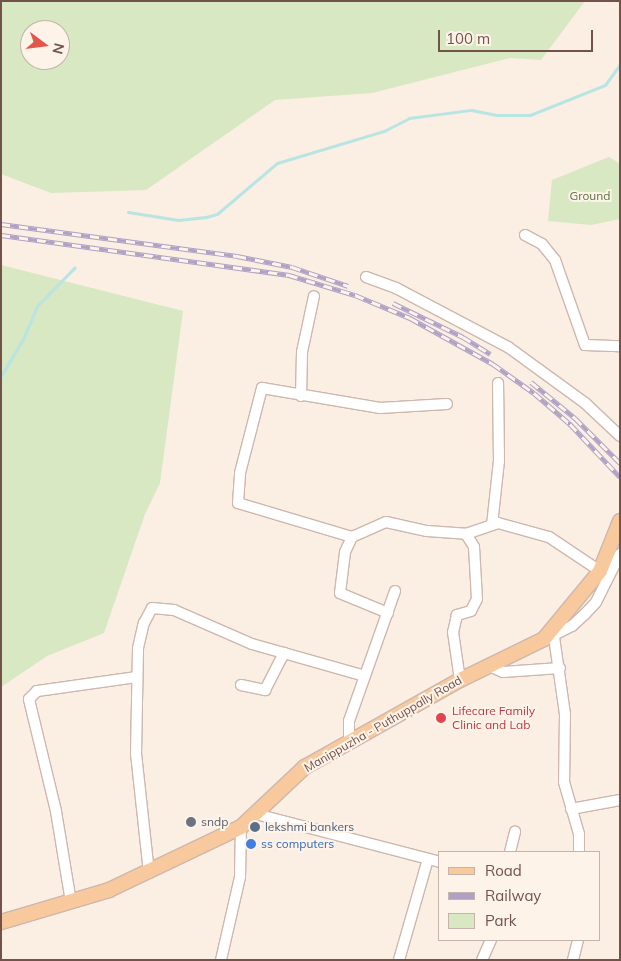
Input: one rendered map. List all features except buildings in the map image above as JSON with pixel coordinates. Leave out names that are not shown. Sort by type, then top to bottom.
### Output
[{"type":"main road","points":[[550,635],[600,570],[620,520]]},
{"type":"main road","name":"Manippuzha - Puthuppally Road","points":[[1,922],[70,902],[149,873],[241,827],[305,766],[460,680],[550,635]]},
{"type":"street","points":[[525,235],[547,248],[555,260],[584,345],[620,346]]},
{"type":"street","points":[[366,278],[396,288],[508,347],[585,403],[620,436]]},
{"type":"street","points":[[301,396],[302,352],[314,296]]},
{"type":"street","points":[[492,525],[499,461],[498,383]]},
{"type":"street","points":[[447,404],[380,408],[262,388],[240,473],[238,503],[352,537],[386,522],[427,531],[466,534],[498,524],[549,537],[600,570]]},
{"type":"street","points":[[460,680],[453,632],[457,615],[471,611],[476,599],[474,547],[466,534]]},
{"type":"street","points":[[352,537],[345,552],[340,593],[388,613]]},
{"type":"street","points":[[579,851],[579,834],[564,777],[565,714],[560,668],[550,635],[572,626],[596,602],[620,554]]},
{"type":"street","points":[[349,742],[349,721],[396,591]]},
{"type":"street","points":[[149,873],[136,754],[137,676],[141,633],[147,616],[155,606],[181,612],[207,626],[284,653],[365,676]]},
{"type":"street","points":[[241,685],[265,690],[284,653]]},
{"type":"street","points":[[489,666],[503,672],[560,668]]},
{"type":"street","points":[[70,902],[56,811],[30,699],[37,691],[137,676]]},
{"type":"street","points":[[571,809],[620,800]]},
{"type":"street","points":[[256,814],[438,862]]},
{"type":"street","points":[[221,960],[240,876],[241,827]]},
{"type":"street","points":[[510,851],[516,832]]},
{"type":"street","points":[[398,960],[428,859]]},
{"type":"street","points":[[482,960],[491,941]]},
{"type":"street","points":[[573,960],[578,941]]},
{"type":"green space","points":[[1,1],[585,1],[541,60],[510,58],[372,93],[275,100],[146,190],[51,193],[1,174]]},
{"type":"green space","name":"Ground","points":[[609,157],[620,164],[620,219],[591,225],[548,221],[552,180]]},
{"type":"green space","points":[[1,265],[183,311],[160,483],[145,514],[104,633],[47,656],[1,687]]},
{"type":"waterway","points":[[128,212],[178,220],[217,214],[277,163],[384,131],[409,118],[471,110],[496,115],[530,115],[605,85],[620,64]]},
{"type":"waterway","points":[[1,376],[24,337],[37,306],[75,267]]},
{"type":"railway","points":[[1,224],[237,256],[292,267],[348,286]]},
{"type":"railway","points":[[1,235],[289,275],[355,295],[410,318],[493,364],[534,393],[570,424],[620,477]]},
{"type":"railway","points":[[393,303],[463,337],[490,354]]},
{"type":"railway","points":[[531,382],[575,418],[620,463]]},
{"type":"place","name":"Lifecare Family Clinic and Lab","points":[[441,718]]},
{"type":"place","name":"sndp","points":[[191,822]]},
{"type":"place","name":"lekshmi bankers","points":[[255,827]]},
{"type":"place","name":"ss computers","points":[[251,844]]}]
